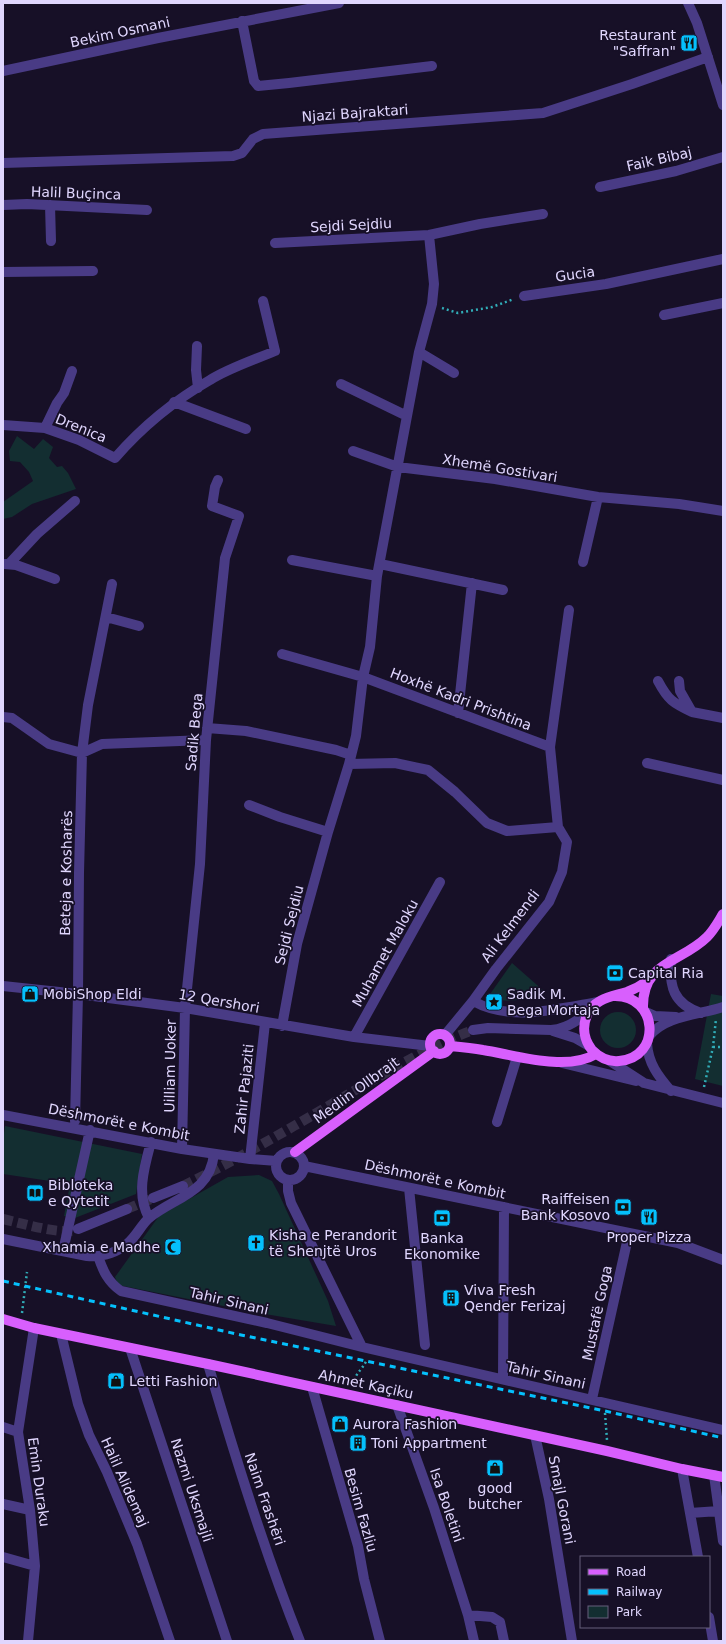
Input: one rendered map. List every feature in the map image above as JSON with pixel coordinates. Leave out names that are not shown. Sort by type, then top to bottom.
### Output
[{"type":"main road","points":[[644,1010],[644,991],[655,972],[671,959],[707,937],[723,914]]},
{"type":"main road","points":[[614,996],[630,998],[644,1010],[649,1020],[648,1040],[643,1049],[631,1058],[610,1061],[593,1050],[585,1038],[585,1020],[589,1011],[598,1002],[606,998],[634,989],[649,980]]},
{"type":"main road","points":[[439,1034],[445,1035],[449,1040],[450,1046],[443,1053],[432,1048],[433,1037],[439,1034]]},
{"type":"main road","points":[[450,1046],[558,1062],[580,1060],[591,1057],[593,1050]]},
{"type":"main road","name":"Medlin Ollbrajt","points":[[295,1152],[432,1048]]},
{"type":"main road","name":"Ahmet Kaçiku","points":[[3,1319],[20,1325],[208,1364],[718,1476]]},
{"type":"street","name":"Bekim Osmani","points":[[3,71],[242,21],[338,3]]},
{"type":"street","points":[[688,3],[697,23],[723,105]]},
{"type":"street","points":[[242,21],[254,82],[258,86],[432,66]]},
{"type":"street","name":"Njazi Bajraktari","points":[[3,163],[233,156],[242,153],[253,139],[263,134],[544,113],[708,57]]},
{"type":"street","name":"Faik Bibaj","points":[[600,187],[676,171],[723,157]]},
{"type":"street","name":"Halil Buçinca","points":[[3,205],[27,204],[147,210]]},
{"type":"street","points":[[50,205],[50,241]]},
{"type":"street","name":"Sejdi Sejdiu","points":[[275,243],[429,235],[480,224],[543,214]]},
{"type":"street","name":"Sejdi Sejdiu","points":[[282,1026],[297,944],[356,736],[363,677],[370,646],[377,576],[407,416],[420,352],[432,304],[434,284],[429,235]]},
{"type":"street","name":"Gucia","points":[[524,296],[606,284],[723,258]]},
{"type":"street","points":[[3,272],[93,271]]},
{"type":"street","name":"Drenica","points":[[3,425],[45,428],[80,440],[115,458],[128,444],[174,402],[211,379],[275,351],[263,301]]},
{"type":"street","points":[[664,315],[723,302]]},
{"type":"street","points":[[197,346],[196,370],[198,388]]},
{"type":"street","points":[[420,352],[454,373]]},
{"type":"street","points":[[45,428],[57,403],[64,393],[72,371]]},
{"type":"street","points":[[341,384],[407,416]]},
{"type":"street","points":[[174,402],[246,429]]},
{"type":"street","points":[[353,451],[398,467]]},
{"type":"street","name":"Xhemë Gostivari","points":[[398,467],[495,478],[598,497],[678,504],[723,511]]},
{"type":"street","name":"Sadik Bega","points":[[185,1008],[200,864],[207,728],[225,558],[239,516],[212,506],[215,487],[218,480]]},
{"type":"street","points":[[583,562],[598,497]]},
{"type":"street","points":[[6,564],[37,534],[75,501]]},
{"type":"street","points":[[292,560],[377,576]]},
{"type":"street","points":[[6,564],[16,565],[55,579]]},
{"type":"street","points":[[380,564],[503,590]]},
{"type":"street","points":[[458,713],[472,583]]},
{"type":"street","name":"Beteja e Kosharës","points":[[75,1121],[82,753],[88,705],[112,584]]},
{"type":"street","name":"Ali Kelmendi","points":[[445,1035],[549,902],[562,872],[567,842],[558,828],[550,747],[570,610]]},
{"type":"street","points":[[106,617],[139,626]]},
{"type":"street","name":"Hoxhë Kadri Prishtina","points":[[282,654],[363,677],[550,747]]},
{"type":"street","points":[[658,680],[666,696],[679,705],[692,712],[723,718]]},
{"type":"street","points":[[679,681],[680,691],[692,712]]},
{"type":"street","points":[[3,717],[12,718],[49,744],[82,753],[102,744],[206,740]]},
{"type":"street","points":[[207,728],[246,731],[336,750],[350,760],[395,763],[428,770],[455,792],[487,823],[507,831],[558,828]]},
{"type":"street","points":[[647,763],[723,780]]},
{"type":"street","points":[[249,806],[328,832]]},
{"type":"street","name":"Muhamet Maloku","points":[[354,1037],[440,882]]},
{"type":"street","points":[[671,959],[670,976],[674,994],[686,1006],[701,1013]]},
{"type":"street","name":"12 Qershori","points":[[3,986],[185,1008],[282,1026],[432,1048]]},
{"type":"street","points":[[473,1001],[484,1008],[514,1012],[561,1008],[598,1002]]},
{"type":"street","name":"Uilliam Uoker","points":[[182,1149],[185,1008]]},
{"type":"street","points":[[671,1091],[655,1071],[650,1062],[648,1040],[655,1030],[662,1025],[686,1016],[720,1008]]},
{"type":"street","points":[[644,1010],[655,1016],[686,1016]]},
{"type":"street","points":[[473,1030],[488,1028],[560,1029],[572,1024],[589,1011]]},
{"type":"street","name":"Zahir Pajaziti","points":[[250,1159],[265,1023]]},
{"type":"street","points":[[551,1030],[575,1038],[593,1050]]},
{"type":"street","points":[[497,1122],[517,1057]]},
{"type":"street","points":[[610,1061],[644,1083]]},
{"type":"street","points":[[558,1062],[723,1103]]},
{"type":"street","name":"Dëshmorët e Kombit","points":[[3,1115],[90,1130],[182,1149],[250,1159],[277,1160]]},
{"type":"street","points":[[63,1251],[90,1130]]},
{"type":"street","points":[[149,1218],[145,1211],[142,1197],[142,1179],[151,1142]]},
{"type":"street","points":[[295,1152],[302,1158],[304,1166],[301,1175],[298,1178],[288,1180],[278,1173],[276,1167],[277,1160],[284,1153],[295,1152]]},
{"type":"street","points":[[3,1239],[87,1256],[98,1256],[112,1253],[127,1244],[149,1218],[188,1194],[204,1181],[213,1165],[214,1154]]},
{"type":"street","name":"Dëshmorët e Kombit","points":[[304,1166],[678,1242],[723,1260]]},
{"type":"street","points":[[288,1180],[288,1191],[291,1203],[366,1348]]},
{"type":"street","points":[[153,1198],[183,1186]]},
{"type":"street","points":[[409,1188],[425,1345]]},
{"type":"street","points":[[503,1379],[504,1207]]},
{"type":"street","points":[[78,1229],[127,1209]]},
{"type":"street","name":"Mustafë Goga","points":[[592,1399],[629,1233]]},
{"type":"street","name":"Tahir Sinani","points":[[98,1256],[105,1275],[114,1286],[121,1291],[267,1323],[366,1348],[723,1430]]},
{"type":"street","name":"Emin Duraku","points":[[28,1641],[35,1566],[30,1510],[18,1432],[34,1328]]},
{"type":"street","name":"Halil Alidemaj","points":[[61,1334],[78,1404],[89,1435],[107,1472],[137,1544],[170,1641]]},
{"type":"street","name":"Nazmi Uksmajli","points":[[130,1348],[227,1641]]},
{"type":"street","name":"Naim Frashëri","points":[[208,1364],[232,1446],[300,1641]]},
{"type":"street","name":"Besim Fazliu","points":[[312,1387],[358,1546],[364,1579],[380,1641]]},
{"type":"street","name":"Isa Boletini","points":[[397,1405],[434,1508],[468,1615],[474,1641]]},
{"type":"street","points":[[3,1427],[18,1432]]},
{"type":"street","name":"Smajl Gorani","points":[[535,1435],[549,1499],[572,1641]]},
{"type":"street","points":[[682,1469],[698,1556]]},
{"type":"street","points":[[718,1476],[719,1511],[723,1541]]},
{"type":"street","points":[[3,1504],[30,1510]]},
{"type":"street","points":[[690,1513],[719,1511]]},
{"type":"street","points":[[3,1557],[35,1566]]},
{"type":"street","points":[[468,1615],[492,1617],[500,1622],[504,1641]]},
{"type":"street","points":[[710,1621],[714,1641]]},
{"type":"path","points":[[432,304],[458,313],[492,307],[524,296]]},
{"type":"path","points":[[702,1098],[720,1008]]},
{"type":"path","points":[[713,1047],[723,1047]]},
{"type":"path","points":[[20,1325],[27,1272]]},
{"type":"path","points":[[351,1395],[354,1377],[366,1361],[366,1348]]},
{"type":"path","points":[[605,1402],[607,1451]]},
{"type":"green space","points":[[17,436],[34,449],[43,439],[53,447],[49,458],[57,467],[62,466],[68,473],[76,489],[32,504],[12,517],[3,519],[3,502],[33,481],[29,472],[20,462],[10,461],[9,451]]},
{"type":"green space","points":[[512,963],[545,992],[511,1001],[488,997]]},
{"type":"green space","points":[[711,994],[723,996],[723,1086],[695,1079]]},
{"type":"green space","points":[[618,1012],[631,1017],[636,1030],[631,1043],[618,1048],[605,1043],[600,1030],[605,1017]]},
{"type":"green space","points":[[5,1126],[142,1154],[136,1194],[75,1218],[64,1216],[70,1184],[3,1174],[3,1141]]},
{"type":"green space","points":[[259,1175],[272,1181],[279,1194],[328,1301],[336,1326],[259,1313],[118,1285],[115,1277],[159,1216],[228,1177]]},
{"type":"tunnel","points":[[183,1186],[250,1151],[415,1057],[444,1042],[473,1030]]},
{"type":"tunnel","points":[[127,1209],[151,1199]]},
{"type":"tunnel","points":[[3,1219],[51,1230],[76,1230]]},
{"type":"railway","points":[[3,1281],[241,1335],[605,1411],[723,1438]]},
{"type":"place","name":"Restaurant \"Saffran\"","points":[[689,43]]},
{"type":"place","name":"Capital Ria","points":[[615,973]]},
{"type":"place","name":"MobiShop Eldi","points":[[30,994]]},
{"type":"place","name":"Sadik M. Bega Mortaja","points":[[494,1002]]},
{"type":"place","name":"Bibloteka e Qytetit","points":[[35,1193]]},
{"type":"place","name":"Raiffeisen Bank Kosovo","points":[[623,1207]]},
{"type":"place","name":"Proper Pizza","points":[[649,1217]]},
{"type":"place","name":"Banka Ekonomike","points":[[442,1218]]},
{"type":"place","name":"Kisha e Perandorit të Shenjtë Uros","points":[[256,1243]]},
{"type":"place","name":"Xhamia e Madhe","points":[[173,1247]]},
{"type":"place","name":"Viva Fresh Qender Ferizaj","points":[[451,1298]]},
{"type":"place","name":"Letti Fashion","points":[[116,1381]]},
{"type":"place","name":"Aurora Fashion","points":[[340,1424]]},
{"type":"place","name":"Toni Appartment","points":[[358,1443]]},
{"type":"place","name":"good butcher","points":[[495,1468]]}]
